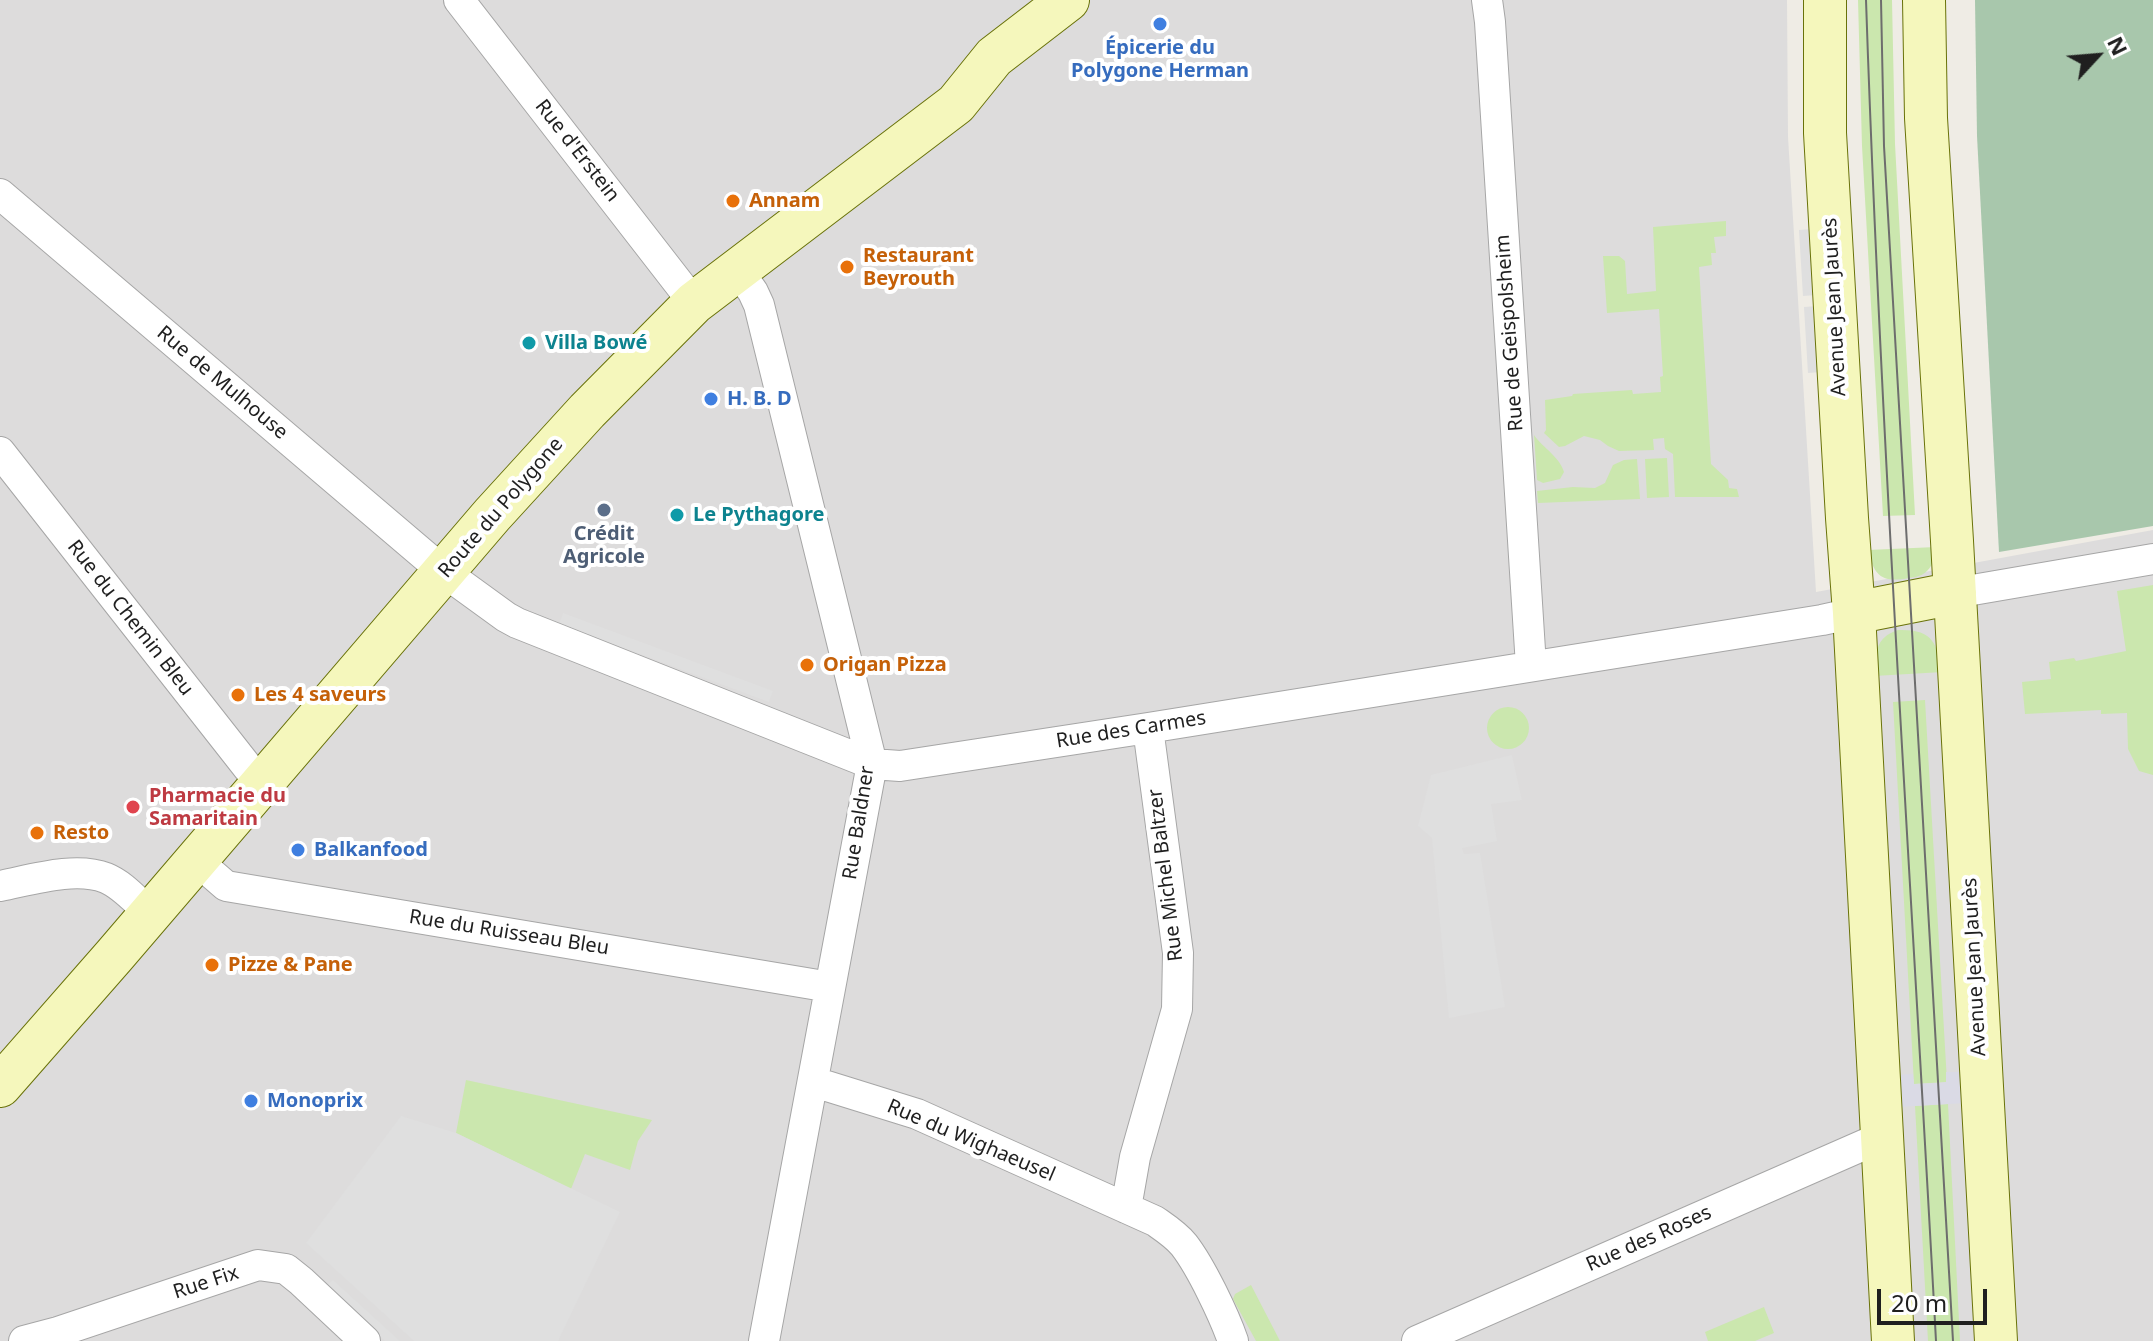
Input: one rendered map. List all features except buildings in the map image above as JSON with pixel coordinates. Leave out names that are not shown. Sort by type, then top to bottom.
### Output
[{"type":"main road","name":"Route du Polygone","points":[[0,1086],[532,470],[694,303],[956,104],[994,57],[1068,0]]},
{"type":"main road","name":"Avenue Jean Jaurès","points":[[1825,0],[1826,147],[1893,1341]]},
{"type":"main road","name":"Avenue Jean Jaurès","points":[[1924,0],[1927,134],[1996,1341]]},
{"type":"main road","points":[[1854,613],[1955,593]]},
{"type":"street","name":"Rue d'Erstein","points":[[459,0],[694,303]]},
{"type":"street","name":"Rue de Geispolsheim","points":[[1487,0],[1531,666]]},
{"type":"street","name":"Rue de Mulhouse","points":[[0,194],[444,572]]},
{"type":"street","name":"Rue Baldner","points":[[737,269],[759,305],[872,764],[764,1341]]},
{"type":"street","name":"Rue du Chemin Bleu","points":[[0,452],[260,783]]},
{"type":"street","points":[[1955,593],[2153,559]]},
{"type":"street","name":"Rue des Carmes","points":[[444,572],[517,623],[872,764],[900,766],[1854,613]]},
{"type":"street","name":"Rue Michel Baltzer","points":[[1126,1208],[1135,1157],[1177,1009],[1178,953],[1148,728]]},
{"type":"street","name":"Rue du Ruisseau Bleu","points":[[196,860],[226,886],[830,987]]},
{"type":"street","points":[[0,886],[55,875],[103,877],[123,888],[150,913]]},
{"type":"street","name":"Rue du Wighaeusel","points":[[814,1082],[917,1114],[1169,1230],[1183,1245],[1228,1326],[1233,1341]]},
{"type":"street","name":"Rue des Roses","points":[[1417,1341],[1882,1137]]},
{"type":"street","name":"Rue Fix","points":[[24,1341],[258,1265],[286,1269],[365,1341]]},
{"type":"street","points":[[0,1333],[15,1341]]},
{"type":"shaded area","points":[[0,0],[1787,0],[1788,137],[1816,592],[2153,530],[2153,1341],[0,1341]]},
{"type":"shaded area","points":[[1813,229],[1816,295],[1803,296],[1799,230]]},
{"type":"shaded area","points":[[1818,306],[1821,372],[1808,373],[1804,307]]},
{"type":"shaded area","points":[[563,613],[773,691],[769,702],[559,624]]},
{"type":"shaded area","points":[[1512,755],[1522,800],[1491,804],[1497,841],[1462,848],[1464,854],[1480,853],[1505,1007],[1449,1018],[1432,838],[1418,826],[1431,775]]},
{"type":"shaded area","points":[[1946,1072],[1964,1072],[1966,1103],[1898,1107],[1896,1075],[1913,1074],[1914,1084],[1939,1083],[1946,1082]]},
{"type":"shaded area","points":[[401,1116],[456,1133],[620,1212],[558,1341],[414,1341],[306,1243]]},
{"type":"shaded area","points":[[333,1280],[400,1341],[385,1341],[326,1286]]},
{"type":"green space","points":[[1858,0],[1892,0],[1895,144],[1915,515],[1883,516],[1862,146]]},
{"type":"green space","points":[[1975,0],[2153,0],[2153,526],[1999,552],[1977,136]]},
{"type":"green space","points":[[1726,221],[1726,236],[1714,237],[1716,253],[1711,253],[1712,265],[1699,267],[1711,464],[1728,480],[1729,488],[1737,489],[1739,497],[1675,497],[1673,454],[1665,449],[1664,438],[1653,439],[1654,450],[1619,451],[1600,440],[1584,436],[1559,447],[1544,433],[1545,400],[1573,394],[1632,390],[1633,394],[1661,392],[1659,309],[1607,313],[1603,256],[1619,256],[1625,261],[1627,294],[1656,291],[1653,227]]},
{"type":"green space","points":[[1534,435],[1562,467],[1564,472],[1560,479],[1543,483],[1537,480]]},
{"type":"green space","points":[[1667,458],[1669,497],[1647,498],[1645,459]]},
{"type":"green space","points":[[1637,459],[1640,499],[1538,503],[1537,491],[1595,488],[1605,483],[1613,465]]},
{"type":"green space","points":[[1936,547],[1927,571],[1919,576],[1892,580],[1877,572],[1868,550]]},
{"type":"green space","points":[[2153,585],[2153,775],[2139,771],[2128,749],[2127,713],[2101,714],[2101,710],[2025,714],[2022,682],[2051,679],[2049,662],[2074,658],[2076,661],[2126,651],[2117,591]]},
{"type":"green space","points":[[1898,630],[1919,632],[1931,639],[1943,672],[1874,676],[1876,654],[1881,642]]},
{"type":"green space","points":[[1925,700],[1947,1082],[1914,1084],[1893,702]]},
{"type":"green space","points":[[1508,707],[1523,713],[1529,728],[1523,743],[1508,749],[1493,743],[1487,728],[1493,713]]},
{"type":"green space","points":[[466,1080],[652,1120],[638,1141],[630,1170],[585,1154],[571,1189],[456,1133]]},
{"type":"green space","points":[[1948,1104],[1960,1341],[1928,1341],[1915,1106]]},
{"type":"green space","points":[[1251,1285],[1280,1341],[1256,1341],[1233,1299],[1235,1294]]},
{"type":"green space","points":[[1764,1307],[1774,1333],[1755,1341],[1708,1341],[1705,1332]]},
{"type":"tram line","points":[[1866,0],[1888,503],[1936,1341]]},
{"type":"tram line","points":[[1881,0],[1884,146],[1953,1341]]},
{"type":"place","name":"Épicerie du Polygone Herman","points":[[1160,24]]},
{"type":"place","name":"Annam","points":[[733,201]]},
{"type":"place","name":"Restaurant Beyrouth","points":[[847,267]]},
{"type":"place","name":"Villa Bowé","points":[[529,343]]},
{"type":"place","name":"H. B. D","points":[[711,399]]},
{"type":"place","name":"Crédit Agricole","points":[[604,510]]},
{"type":"place","name":"Le Pythagore","points":[[677,515]]},
{"type":"place","name":"Origan Pizza","points":[[807,665]]},
{"type":"place","name":"Les 4 saveurs","points":[[238,695]]},
{"type":"place","name":"Pharmacie du Samaritain","points":[[133,807]]},
{"type":"place","name":"Resto","points":[[37,833]]},
{"type":"place","name":"Balkanfood","points":[[298,850]]},
{"type":"place","name":"Pizze & Pane","points":[[212,965]]},
{"type":"place","name":"Monoprix","points":[[251,1101]]}]
